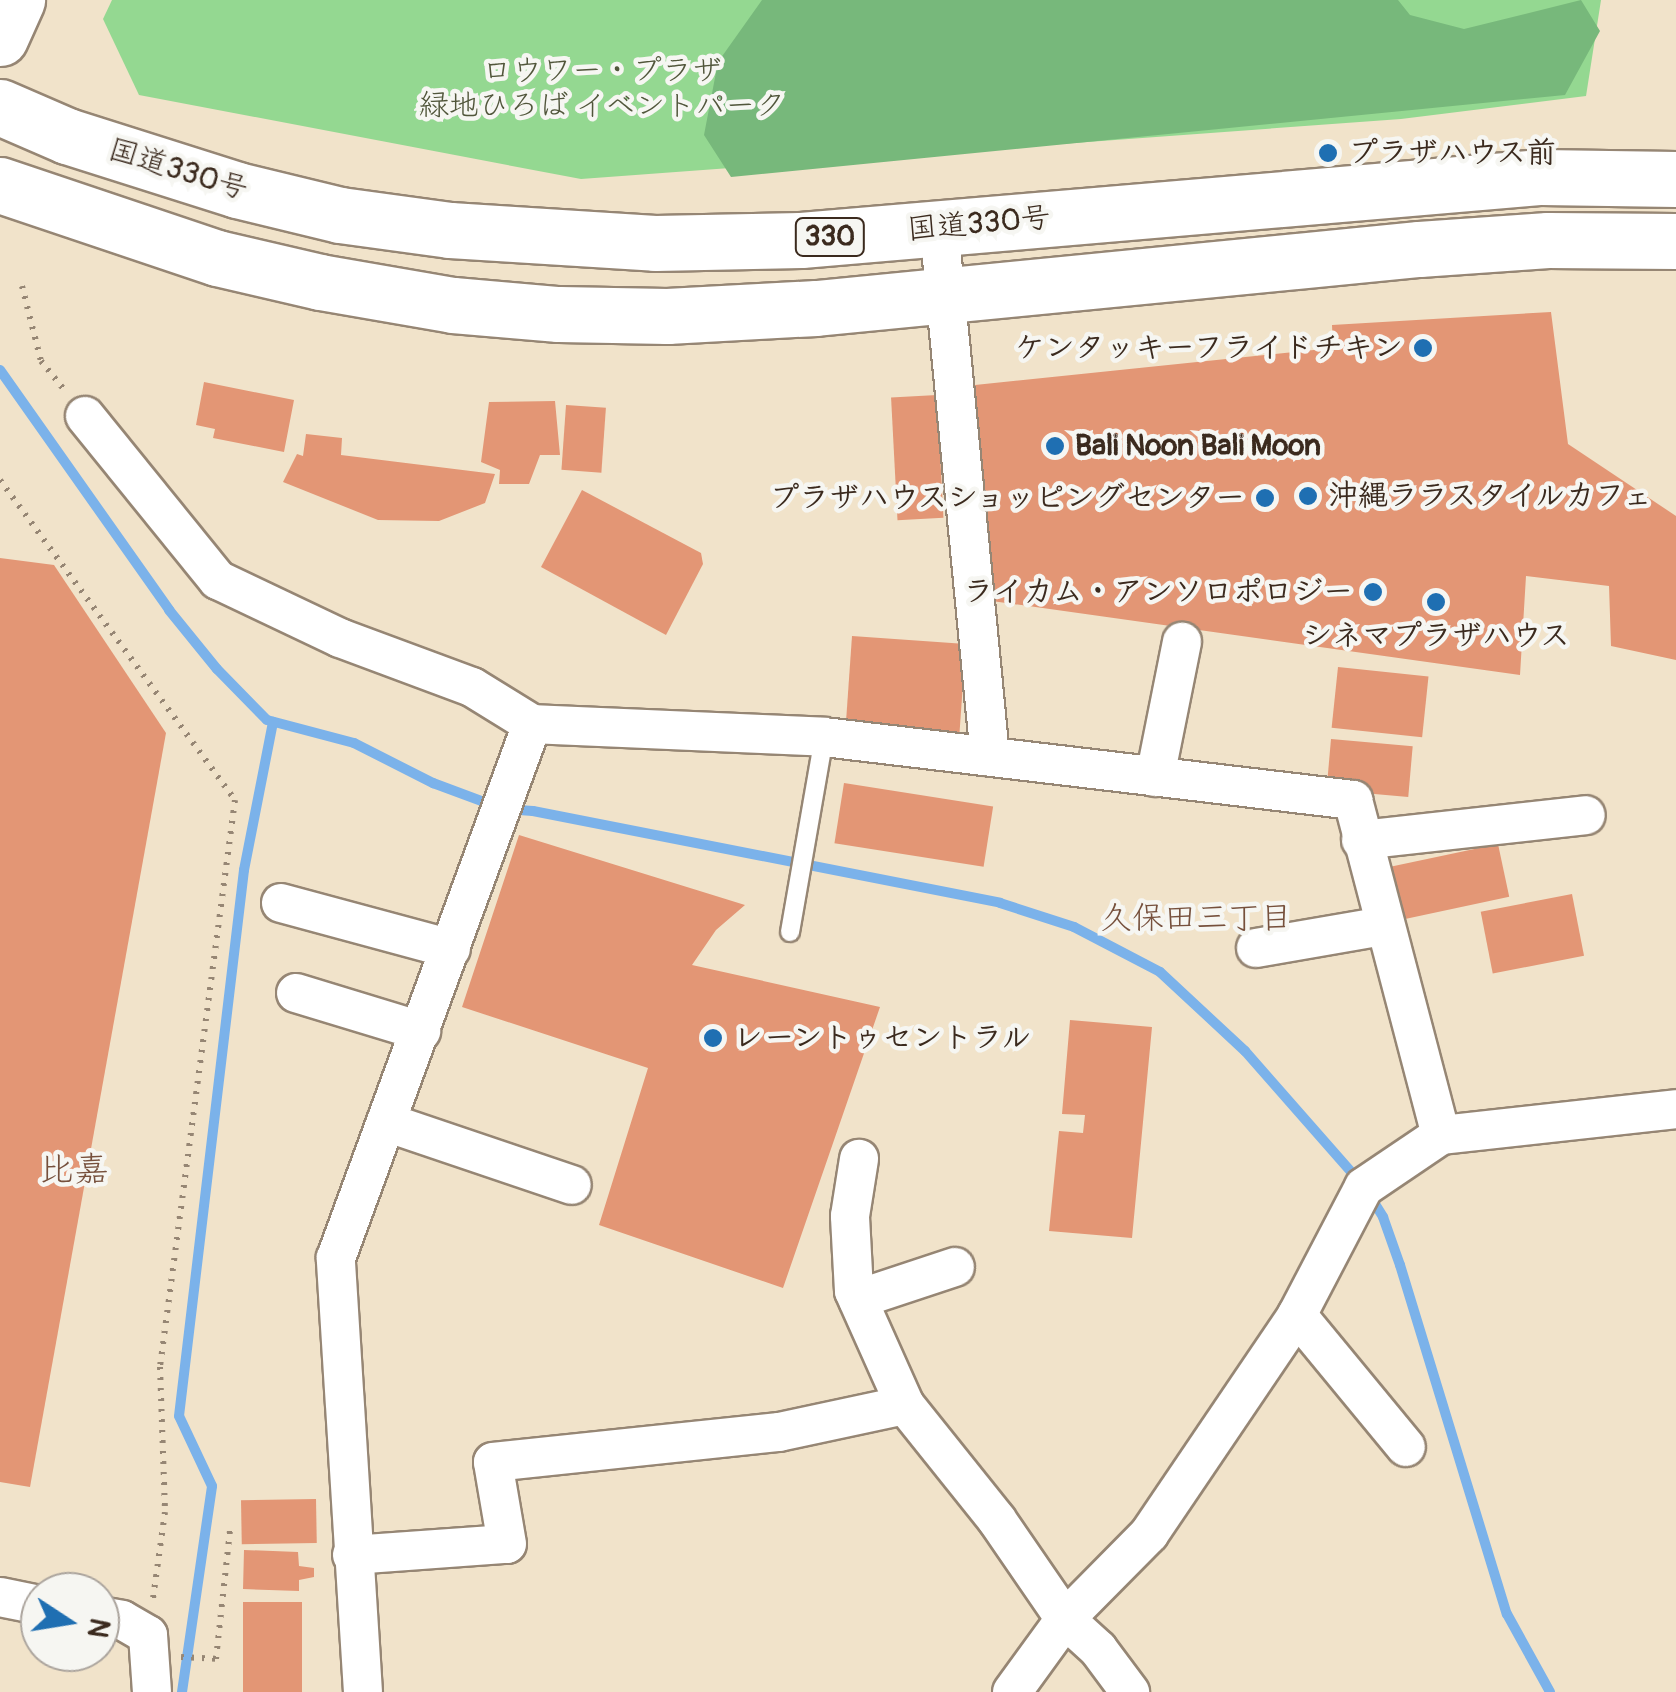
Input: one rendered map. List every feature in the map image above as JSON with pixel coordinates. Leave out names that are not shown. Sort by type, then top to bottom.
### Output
[{"type":"main road","points":[[0,38],[17,0]]},
{"type":"main road","name":"国道330号","points":[[0,107],[67,136],[237,190],[340,215],[450,230],[655,244],[801,240],[1541,176],[1676,179]]},
{"type":"main road","name":"330","points":[[0,186],[217,258],[452,305],[559,314],[667,316],[947,296],[1420,248],[1548,240],[1676,241]]},
{"type":"street","points":[[939,228],[990,757]]},
{"type":"street","points":[[85,416],[218,580],[340,638],[472,686],[532,724],[824,737],[1353,800],[1441,1135]]},
{"type":"street","points":[[1155,776],[1182,642]]},
{"type":"street","points":[[363,1692],[336,1258],[532,724]]},
{"type":"street","points":[[1362,840],[1586,815]]},
{"type":"street","points":[[280,903],[451,948]]},
{"type":"street","points":[[1256,948],[1384,926]]},
{"type":"street","points":[[296,993],[421,1031]]},
{"type":"street","points":[[1012,1692],[1065,1618],[1148,1534],[1296,1315],[1364,1187],[1441,1135],[1676,1110]]},
{"type":"street","points":[[386,1122],[572,1184]]},
{"type":"street","points":[[859,1159],[850,1216],[858,1300],[905,1405],[997,1520],[1065,1618],[1098,1649],[1130,1692]]},
{"type":"street","points":[[858,1300],[955,1267]]},
{"type":"street","points":[[1296,1315],[1406,1447]]},
{"type":"street","points":[[352,1554],[506,1544],[493,1462],[779,1432],[905,1405]]},
{"type":"street","points":[[120,1620],[148,1635],[152,1692]]},
{"type":"lane","points":[[790,932],[824,737]]},
{"type":"path","points":[[22,286],[41,361]]},
{"type":"path","points":[[0,480],[235,800],[160,1367],[165,1512],[148,1635]]},
{"type":"path","points":[[210,1659],[216,1659],[230,1531]]},
{"type":"green space","name":"ロウワー・プラザ 緑地ひろば イベントパーク","points":[[112,0],[1601,0],[1586,96],[1401,119],[581,179],[139,95],[103,19]]},
{"type":"green space","points":[[762,0],[1398,0],[1410,15],[1464,29],[1581,0],[1600,31],[1565,95],[731,177],[704,135],[718,62]]},
{"type":"building","points":[[1551,312],[1568,444],[1676,516],[1676,660],[1611,646],[1609,586],[1526,576],[1520,675],[992,601],[975,385],[1333,348],[1332,325]]},
{"type":"building","points":[[204,382],[294,400],[284,452],[213,438],[215,429],[196,425]]},
{"type":"building","points":[[937,395],[943,518],[898,520],[891,397]]},
{"type":"building","points":[[555,401],[560,455],[540,455],[529,484],[499,484],[500,470],[481,462],[489,402]]},
{"type":"building","points":[[566,405],[606,408],[601,473],[561,470]]},
{"type":"building","points":[[306,434],[342,438],[341,455],[495,474],[485,503],[439,521],[378,520],[283,482],[297,454],[303,456]]},
{"type":"building","points":[[582,490],[701,553],[703,564],[666,635],[541,567]]},
{"type":"building","points":[[0,558],[54,565],[166,733],[30,1487],[0,1482]]},
{"type":"building","points":[[852,636],[966,644],[959,734],[846,726]]},
{"type":"building","points":[[1338,667],[1429,677],[1422,737],[1332,728]]},
{"type":"building","points":[[1331,739],[1413,746],[1408,797],[1327,790]]},
{"type":"building","points":[[844,783],[993,807],[984,867],[834,843]]},
{"type":"building","name":"レーントゥセントラル","points":[[519,835],[745,905],[716,930],[692,965],[880,1007],[783,1288],[599,1225],[648,1068],[462,1007]]},
{"type":"building","points":[[1498,844],[1509,897],[1402,920],[1390,867]]},
{"type":"building","points":[[1572,894],[1584,956],[1493,974],[1481,912]]},
{"type":"building","points":[[1070,1020],[1152,1027],[1132,1238],[1049,1231],[1059,1131],[1083,1133],[1085,1115],[1062,1114]]},
{"type":"building","points":[[316,1499],[317,1543],[242,1544],[241,1500]]},
{"type":"building","points":[[244,1550],[298,1552],[299,1566],[314,1568],[314,1577],[299,1580],[299,1591],[243,1589]]},
{"type":"building","points":[[243,1602],[302,1602],[302,1692],[243,1692]]},
{"type":"waterway","points":[[0,370],[169,610],[217,669],[267,720],[354,743],[433,783],[503,809],[533,811],[1000,903],[1074,927],[1160,972],[1245,1051],[1361,1183]]},
{"type":"waterway","points":[[182,1692],[212,1486],[179,1416],[244,870],[273,722]]},
{"type":"waterway","points":[[1370,1196],[1383,1217],[1400,1265],[1507,1614],[1550,1692]]},
{"type":"place","name":"プラザハウス前","points":[[1328,153]]},
{"type":"place","name":"ケンタッキーフライドチキン","points":[[1423,348]]},
{"type":"place","name":"Bali Noon Bali Moon","points":[[1055,446]]},
{"type":"place","name":"沖縄ララスタイルカフェ","points":[[1308,496]]},
{"type":"place","name":"プラザハウスショッピングセンター","points":[[1265,498]]},
{"type":"place","name":"ライカム・アンソロポロジー","points":[[1373,592]]},
{"type":"place","name":"シネマプラザハウス","points":[[1436,602]]},
{"type":"place","name":"レーントゥセントラル","points":[[713,1038]]},
{"type":"district","name":"久保田三丁目","points":[[1196,918]]},
{"type":"district","name":"比嘉","points":[[74,1170]]}]
